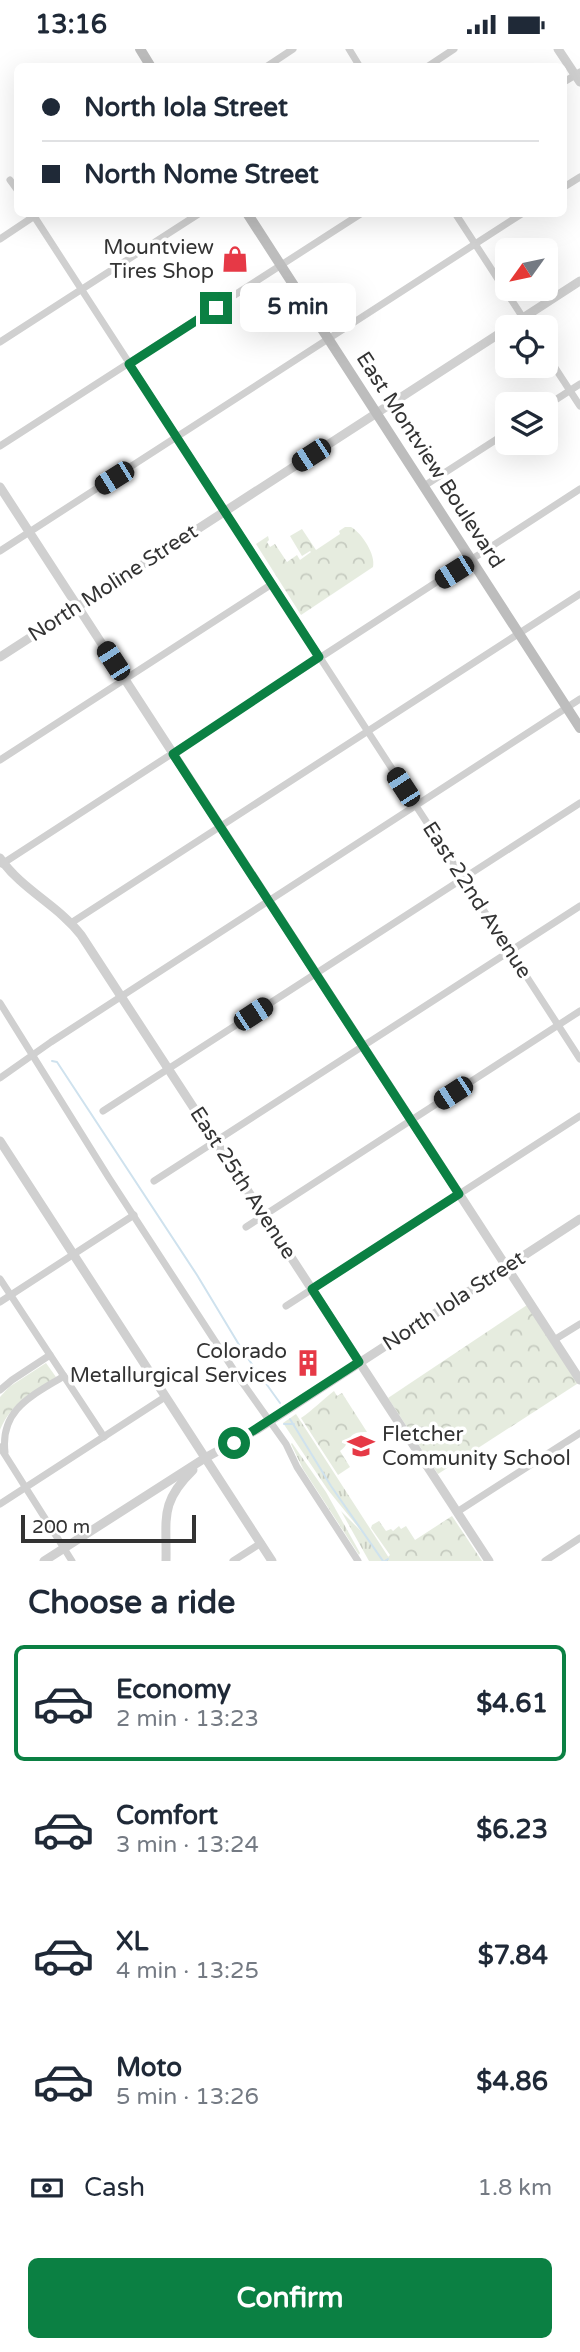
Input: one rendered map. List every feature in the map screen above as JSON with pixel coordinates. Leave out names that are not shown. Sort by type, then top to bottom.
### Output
[{"type":"main road","name":"East Montview Boulevard","points":[[250,217],[580,728]]},
{"type":"street","points":[[272,63],[293,49]]},
{"type":"street","points":[[433,63],[453,49]]},
{"type":"street","points":[[558,49],[578,76]]},
{"type":"street","points":[[10,180],[14,186]]},
{"type":"street","points":[[0,239],[31,217]]},
{"type":"street","name":"East 22nd Avenue","points":[[37,217],[81,291],[580,1059]]},
{"type":"street","points":[[0,342],[194,217]]},
{"type":"street","points":[[0,446],[356,217]]},
{"type":"street","points":[[458,217],[521,315]]},
{"type":"street","points":[[0,551],[517,217]]},
{"type":"street","name":"North Moline Street","points":[[528,315],[580,281]]},
{"type":"street","name":"North Moline Street","points":[[0,657],[495,336]]},
{"type":"street","points":[[558,372],[580,406]]},
{"type":"street","points":[[558,399],[580,384]]},
{"type":"street","points":[[424,486],[495,440]]},
{"type":"street","points":[[0,487],[580,1380]]},
{"type":"street","points":[[1,862],[173,754],[580,489]]},
{"type":"street","points":[[0,761],[272,584]]},
{"type":"street","points":[[71,923],[580,594]]},
{"type":"street","points":[[0,1078],[33,1053],[580,699]]},
{"type":"street","points":[[103,1111],[580,803]]},
{"type":"street","name":"East 25th Avenue","points":[[1,862],[22,884],[71,923],[489,1561]]},
{"type":"street","points":[[154,1181],[580,907]]},
{"type":"street","points":[[0,1003],[67,1112],[237,1375],[287,1446],[297,1467],[358,1561]]},
{"type":"street","points":[[246,1227],[580,1011]]},
{"type":"street","points":[[286,1306],[580,1116]]},
{"type":"street","points":[[0,1141],[272,1561]]},
{"type":"street","points":[[0,1301],[134,1215]]},
{"type":"street","name":"North Iola Street","points":[[44,1561],[205,1458],[270,1420],[580,1219]]},
{"type":"street","points":[[0,1279],[104,1437]]},
{"type":"street","points":[[554,1340],[580,1324]]},
{"type":"street","points":[[0,1390],[50,1355]]},
{"type":"street","points":[[6,1456],[2,1432],[16,1409],[64,1376]]},
{"type":"street","points":[[0,1504],[165,1397]]},
{"type":"street","points":[[407,1435],[422,1430]]},
{"type":"street","points":[[457,1512],[580,1433]]},
{"type":"street","points":[[0,1447],[72,1561]]},
{"type":"street","points":[[166,1561],[164,1530],[167,1508],[177,1487],[205,1458]]},
{"type":"street","points":[[545,1561],[580,1538]]},
{"type":"street","points":[[233,1561],[261,1543]]},
{"type":"green space","points":[[345,527],[351,527],[367,545],[373,567],[301,615],[256,544],[268,536],[270,547],[275,544],[287,562],[297,555],[300,560],[311,552],[302,556],[290,536],[302,529],[316,550],[340,534],[339,531]]},
{"type":"green space","points":[[530,1303],[580,1382],[438,1474],[388,1398]]},
{"type":"green space","points":[[46,1363],[56,1377],[17,1405],[0,1430],[0,1397],[9,1387]]},
{"type":"green space","points":[[334,1391],[337,1396],[342,1393],[367,1432],[352,1435],[340,1451],[350,1467],[338,1475],[301,1418]]},
{"type":"green space","points":[[296,1414],[391,1561],[369,1561],[341,1511],[362,1532],[328,1490],[283,1423]]},
{"type":"green space","points":[[292,1443],[326,1492],[359,1555],[303,1469]]},
{"type":"green space","points":[[452,1516],[482,1561],[389,1561],[387,1558],[390,1555],[371,1528],[379,1521],[386,1531],[406,1526],[415,1540]]},
{"type":"waterway","points":[[52,1061],[57,1062],[197,1275],[244,1353],[280,1403]]},
{"type":"waterway","points":[[290,1419],[331,1486],[383,1561]]},
{"type":"waterway","points":[[284,1424],[294,1424]]},
{"type":"place","name":"Mountview Tires Shop","points":[[235,259]]},
{"type":"place","name":"Colorado Metallurgical Services","points":[[308,1363]]},
{"type":"place","name":"Fletcher Community School","points":[[361,1446]]},
{"type":"route","points":[[216,308],[129,364],[319,657],[173,754],[459,1194],[312,1289],[359,1362],[234,1443]]}]
